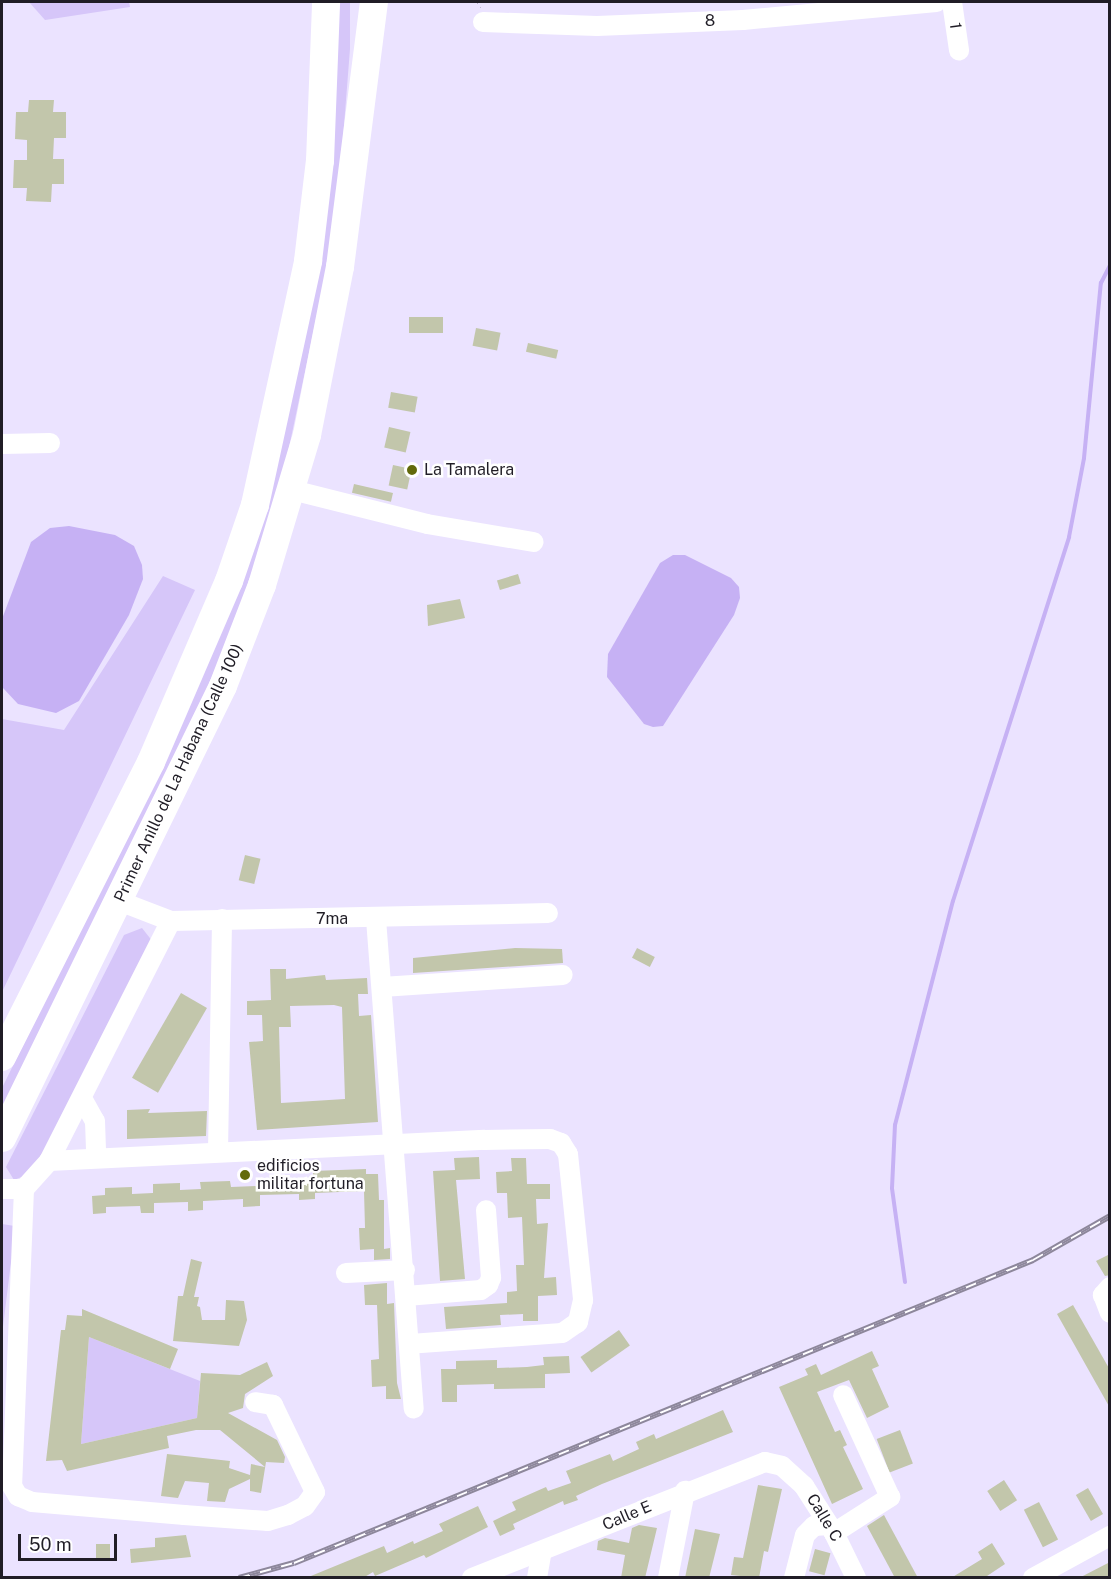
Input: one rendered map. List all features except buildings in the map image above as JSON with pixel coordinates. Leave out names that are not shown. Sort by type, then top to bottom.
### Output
[{"type":"highway","name":"Primer Anillo de La Habana (Calle 100)","points":[[2,1057],[151,762],[229,581],[255,505],[308,261],[320,161],[326,2]]},
{"type":"highway","points":[[362,2],[363,72]]},
{"type":"highway","points":[[363,72],[374,2]]},
{"type":"highway","name":"Primer Anillo de La Habana (Calle 100)","points":[[2,1138],[120,901],[223,686],[262,585],[307,435],[340,267],[363,72]]},
{"type":"street","name":"8","points":[[483,22],[597,26],[743,11],[936,2]]},
{"type":"street","name":"1","points":[[952,2],[958,50]]},
{"type":"street","points":[[2,444],[50,443]]},
{"type":"street","points":[[292,490],[427,524],[533,542]]},
{"type":"street","name":"7ma","points":[[120,901],[171,921],[376,919],[548,913]]},
{"type":"street","points":[[218,1151],[222,919]]},
{"type":"street","points":[[376,919],[414,1409]]},
{"type":"street","points":[[171,921],[50,1161],[24,1189],[12,1486],[18,1496],[32,1502],[268,1521],[288,1515],[305,1506],[315,1492],[273,1405],[255,1402]]},
{"type":"street","points":[[382,987],[563,975]]},
{"type":"street","points":[[82,1098],[95,1121],[96,1158]]},
{"type":"street","points":[[50,1161],[394,1144],[550,1139],[561,1143],[568,1154],[583,1300],[578,1322],[562,1333],[410,1344]]},
{"type":"street","points":[[2,1189],[24,1189]]},
{"type":"street","points":[[406,1296],[481,1290],[488,1285],[491,1278],[486,1209]]},
{"type":"street","points":[[346,1273],[405,1270]]},
{"type":"street","points":[[794,1578],[805,1535],[814,1526],[832,1529],[890,1497],[843,1395]]},
{"type":"street","name":"Calle E","points":[[472,1578],[757,1463],[782,1466]]},
{"type":"street","name":"Calle C","points":[[782,1466],[804,1486],[832,1529],[856,1578]]},
{"type":"street","points":[[668,1578],[686,1491]]},
{"type":"street","points":[[1033,1578],[1110,1536]]},
{"type":"street","points":[[537,1578],[542,1551]]},
{"type":"shaded area","points":[[29,2],[129,2],[130,7],[45,20]]},
{"type":"shaded area","points":[[336,2],[350,2],[350,49],[342,151],[327,267],[283,476],[262,547],[220,658],[148,824],[2,1115],[2,1088],[84,921],[251,545]]},
{"type":"shaded area","points":[[69,526],[115,535],[134,546],[142,565],[143,579],[129,615],[79,701],[56,713],[18,704],[3,688],[2,619],[31,542],[50,528]]},
{"type":"shaded area","points":[[673,555],[685,555],[731,578],[739,587],[740,598],[734,615],[663,726],[653,727],[644,724],[607,677],[608,654],[660,563]]},
{"type":"shaded area","points":[[163,576],[195,590],[2,992],[2,719],[64,730]]},
{"type":"shaded area","points":[[142,928],[153,942],[34,1172],[14,1180],[6,1167],[124,935]]},
{"type":"shaded area","points":[[2,1224],[21,1227],[11,1262],[2,1335]]},
{"type":"shaded area","points":[[89,1337],[200,1381],[197,1418],[81,1444]]},
{"type":"waterway","points":[[905,1282],[892,1188],[895,1125],[953,901],[1069,537],[1084,458],[1101,283],[1110,265]]},
{"type":"railway","points":[[239,1578],[294,1563],[1033,1260],[1110,1216]]},
{"type":"place","name":"La Tamalera","points":[[412,470]]},
{"type":"place","name":"edificios militar fortuna","points":[[245,1175]]}]
